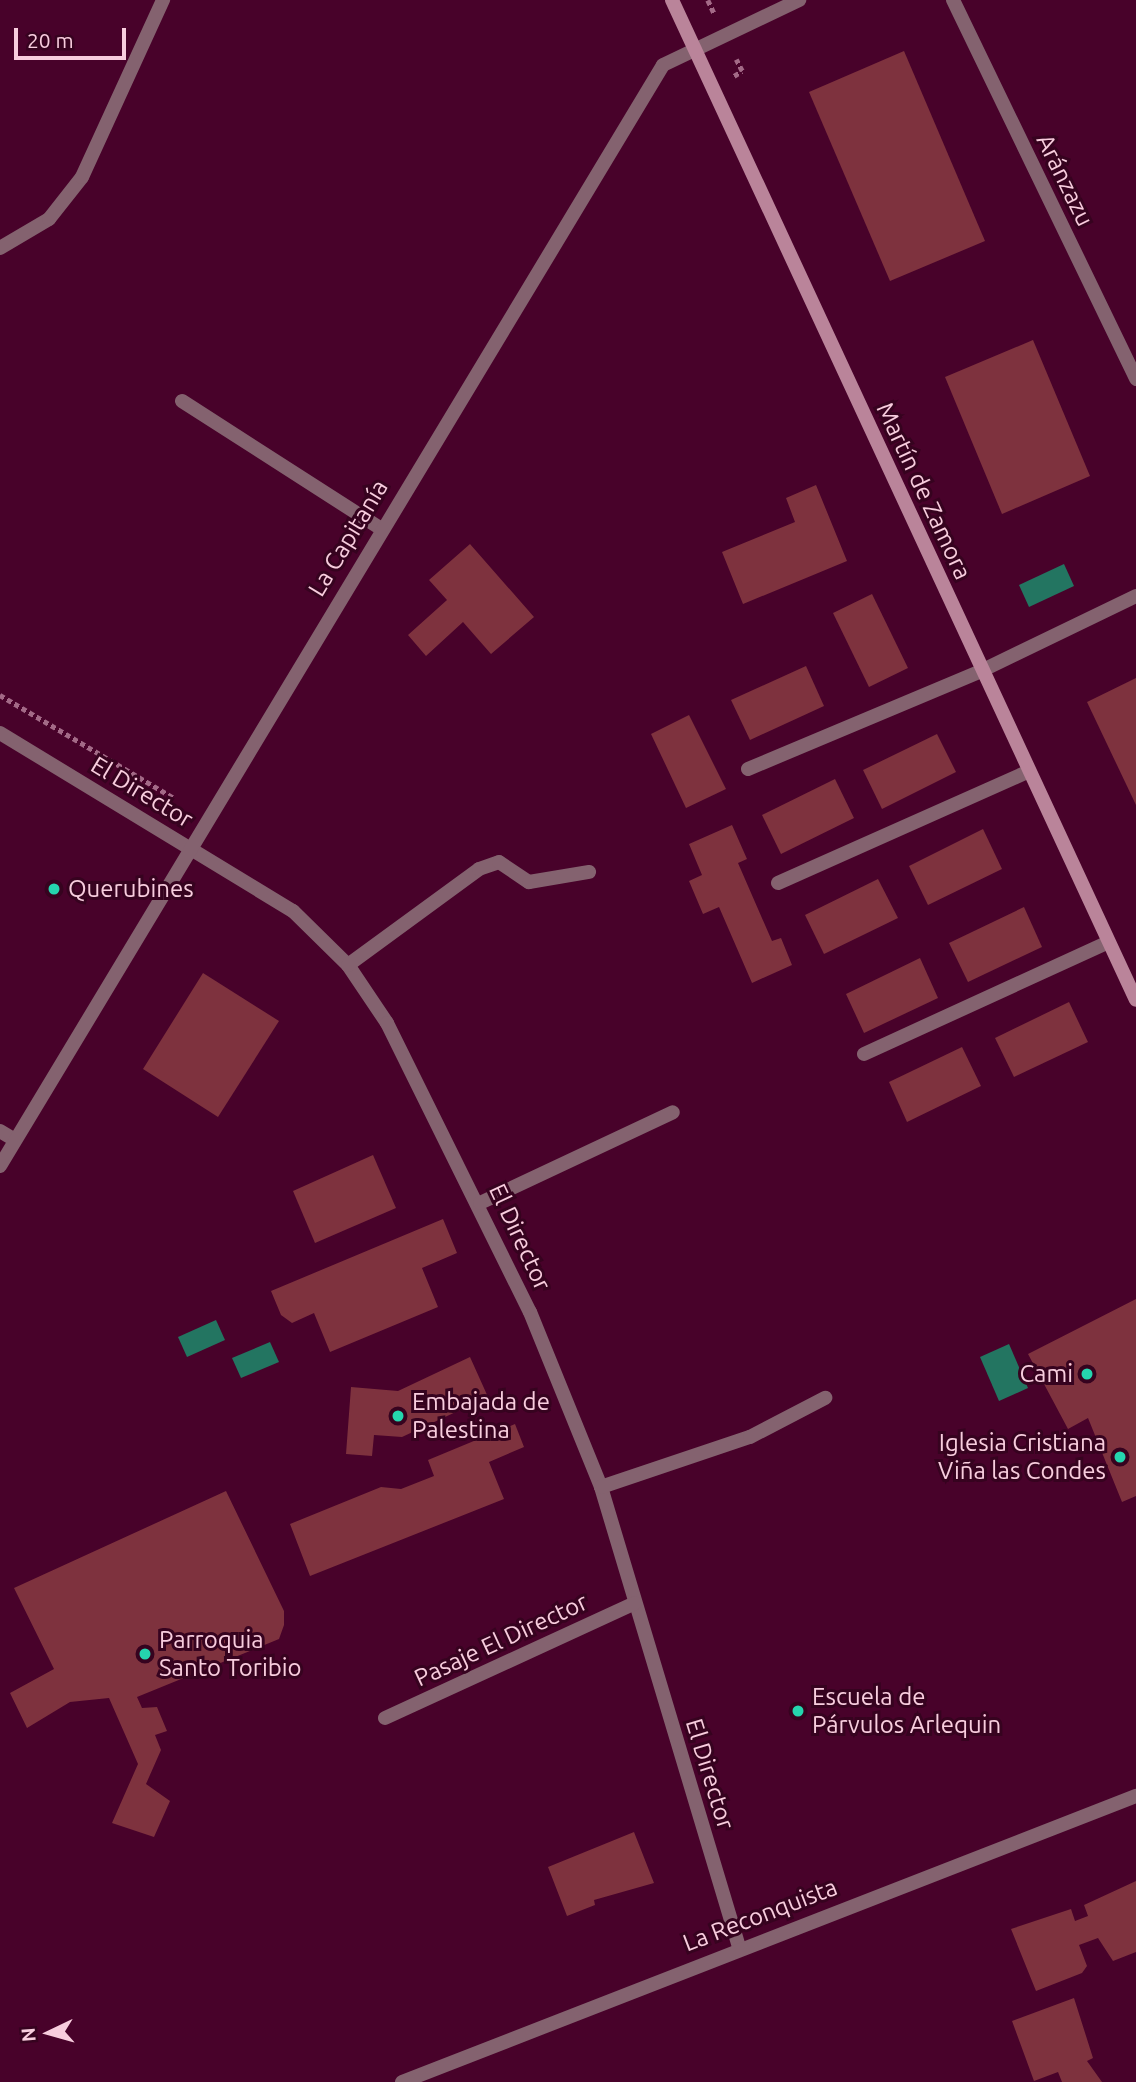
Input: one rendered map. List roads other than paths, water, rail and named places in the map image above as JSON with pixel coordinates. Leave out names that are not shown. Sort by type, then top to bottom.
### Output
[{"type":"street","points":[[0,248],[49,219],[82,177],[163,0]]},
{"type":"street","name":"Martín de Zamora","points":[[671,0],[983,670],[1027,772],[1136,1000]]},
{"type":"street","name":"La Capitanía","points":[[0,1166],[188,846],[624,124],[663,65],[799,0]]},
{"type":"street","name":"Aránzazu","points":[[953,0],[1136,379]]},
{"type":"street","points":[[182,401],[380,528]]},
{"type":"street","points":[[748,769],[983,670],[1136,596]]},
{"type":"street","name":"El Director","points":[[0,733],[292,911],[348,965],[387,1023],[480,1203],[601,1487],[739,1946]]},
{"type":"street","points":[[778,883],[1027,772]]},
{"type":"street","points":[[348,965],[479,869],[499,862],[529,882],[589,872]]},
{"type":"street","points":[[864,1054],[1107,943]]},
{"type":"street","points":[[480,1203],[673,1112]]},
{"type":"street","points":[[0,1131],[16,1140]]},
{"type":"street","points":[[601,1487],[750,1437],[825,1398]]},
{"type":"street","name":"Pasaje El Director","points":[[385,1718],[635,1603]]},
{"type":"street","name":"La Reconquista","points":[[402,2082],[739,1946],[1136,1796]]},
{"type":"place","name":"Querubines","points":[[54,889]]},
{"type":"place","name":"Cami","points":[[1087,1374]]},
{"type":"place","name":"Embajada de Palestina","points":[[398,1416]]},
{"type":"place","name":"Iglesia Cristiana Viña las Condes","points":[[1120,1457]]},
{"type":"place","name":"Parroquia Santo Toribio","points":[[145,1654]]},
{"type":"place","name":"Escuela de Párvulos Arlequin","points":[[798,1711]]}]
